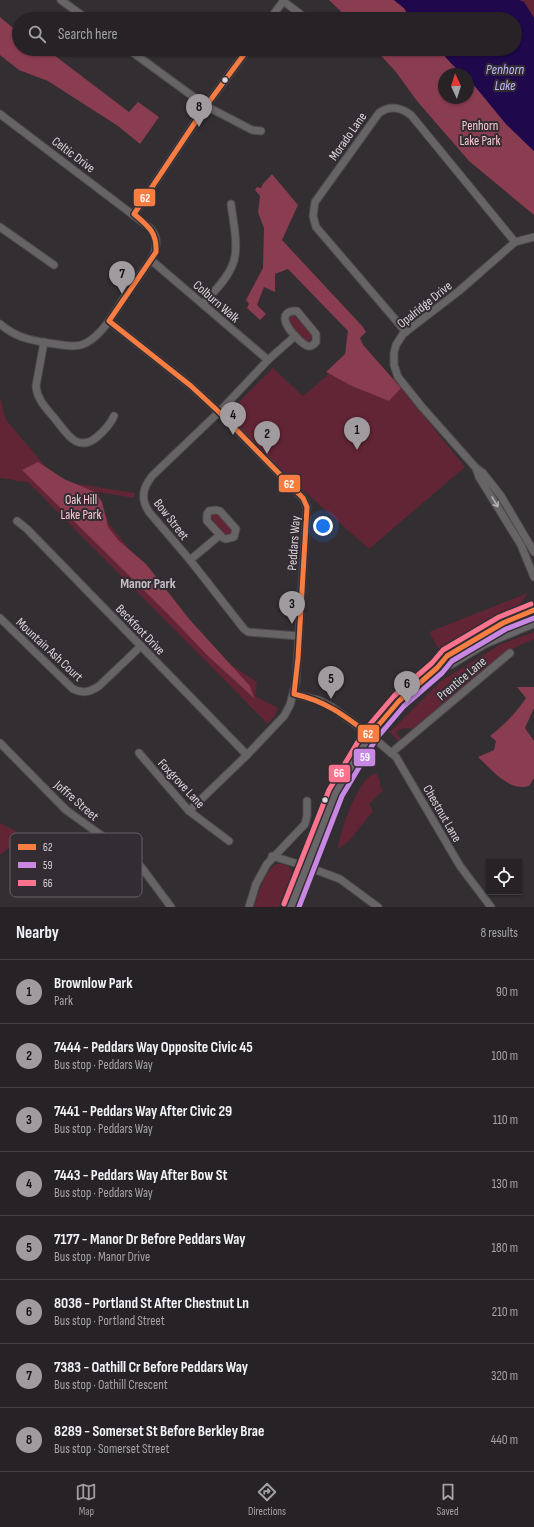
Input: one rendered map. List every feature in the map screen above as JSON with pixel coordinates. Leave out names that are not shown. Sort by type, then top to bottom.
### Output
[{"type":"main road","points":[[291,907],[336,793],[370,735],[399,701],[437,668],[447,656],[503,623],[534,610]]},
{"type":"main road","points":[[437,668],[451,663],[484,644],[534,622]]},
{"type":"street","points":[[61,0],[77,12]]},
{"type":"street","points":[[275,12],[284,1],[298,12]]},
{"type":"street","points":[[138,56],[206,106],[252,130],[261,131]]},
{"type":"street","points":[[134,214],[206,106],[243,56]]},
{"type":"street","name":"Morado Lane","points":[[406,332],[316,226],[313,216],[315,202],[379,113],[386,109],[400,108],[411,115],[515,242]]},
{"type":"street","name":"Celtic Drive","points":[[0,114],[134,214],[154,232],[157,245],[156,252],[151,260],[109,321],[93,339],[75,346],[44,342],[16,336],[0,324]]},
{"type":"street","points":[[203,304],[222,282],[233,265],[236,252],[231,204]]},
{"type":"street","points":[[0,227],[54,266]]},
{"type":"street","name":"Opalridge Drive","points":[[534,237],[515,242],[459,291],[406,332],[400,338],[395,349],[393,361],[396,373],[422,407],[476,468],[483,473],[501,496],[534,552]]},
{"type":"street","name":"Colburn Walk","points":[[151,260],[268,360]]},
{"type":"street","points":[[297,311],[316,334],[317,338],[314,344],[308,346],[304,345],[295,336],[284,318],[288,312],[297,311]]},
{"type":"street","name":"Peddars Way","points":[[109,321],[191,386],[219,412],[303,498],[307,508],[300,636],[294,694],[284,716],[247,755],[189,811]]},
{"type":"street","name":"Bow Street","points":[[295,336],[268,360],[219,412],[152,476],[144,488],[143,496],[145,506],[244,629],[248,632],[300,636]]},
{"type":"street","points":[[44,342],[36,386],[37,392],[42,403],[66,433],[74,441],[86,444],[91,442],[105,430],[110,425],[114,416]]},
{"type":"street","name":"Opalridge Drive","points":[[476,468],[479,476],[521,545],[534,577]]},
{"type":"street","points":[[209,511],[220,511],[236,529],[234,537],[230,539],[226,539],[220,535],[207,521],[207,514],[209,511]]},
{"type":"street","name":"Beckfoot Drive","points":[[17,521],[27,529],[247,755]]},
{"type":"street","points":[[190,560],[220,535]]},
{"type":"street","name":"Mountain Ash Court","points":[[0,618],[73,688],[78,691],[92,691],[141,646]]},
{"type":"street","name":"Prentice Lane","points":[[391,753],[510,653]]},
{"type":"street","name":"Chestnut Lane","points":[[294,694],[318,700],[332,707],[370,735],[391,753],[400,763],[460,866],[491,907]]},
{"type":"street","name":"Joffre Street","points":[[0,743],[66,810],[98,833]]},
{"type":"street","name":"Foxgrove Lane","points":[[139,753],[189,811],[229,841]]},
{"type":"street","points":[[249,907],[262,871],[272,856],[304,824],[307,816],[307,801]]},
{"type":"street","points":[[272,856],[308,866],[340,879],[378,907]]},
{"type":"street","name":"Joffre Street","points":[[142,868],[171,907]]},
{"type":"green space","points":[[329,0],[394,0],[407,12],[342,12]]},
{"type":"green space","points":[[519,0],[534,0],[534,18],[524,2]]},
{"type":"green space","points":[[0,17],[12,27],[12,56],[55,56],[129,112],[138,102],[159,117],[140,144],[118,126],[48,81],[19,70],[0,55]]},
{"type":"green space","name":"Penhorn Lake Park","points":[[381,56],[445,56],[457,68],[438,68],[438,104],[474,104],[474,84],[506,124],[534,151],[534,215],[469,161],[417,101],[396,72]]},
{"type":"green space","points":[[272,174],[298,205],[282,240],[363,327],[366,332],[360,338],[363,345],[401,388],[389,401],[352,386],[326,372],[345,354],[348,331],[288,269],[275,274],[275,292],[264,287],[257,305],[266,314],[260,320],[247,308],[249,304],[246,300],[263,268],[264,228],[258,212],[260,196],[255,190],[257,187],[261,188]]},
{"type":"green space","points":[[294,315],[312,335],[310,341],[306,342],[291,325],[288,319]]},
{"type":"green space","points":[[363,345],[401,388],[465,467],[369,549],[304,491],[228,416],[229,412],[273,368],[303,396]]},
{"type":"green space","name":"Oak Hill Lake Park","points":[[0,397],[6,420],[58,481],[135,493],[134,498],[98,492],[109,524],[214,654],[257,682],[255,696],[278,708],[273,720],[273,717],[268,724],[28,482],[0,478]]},
{"type":"green space","points":[[38,462],[64,479],[95,492],[102,502],[108,527],[118,540],[146,564],[190,620],[250,686],[254,698],[207,655],[166,612],[22,470]]},
{"type":"green space","points":[[213,513],[220,515],[234,531],[229,536],[214,522],[211,516]]},
{"type":"green space","points":[[528,593],[520,604],[441,653],[429,632]]},
{"type":"green space","points":[[534,632],[534,639],[512,649],[453,695],[413,729],[405,728],[399,730],[396,733],[401,738],[399,742],[390,732],[441,681],[501,644]]},
{"type":"green space","points":[[517,687],[534,687],[534,708],[525,728],[534,741],[534,778],[529,786],[522,787],[514,786],[508,783],[478,757],[494,750],[496,741],[490,736],[510,718],[526,698]]},
{"type":"green space","points":[[376,773],[380,781],[380,786],[383,790],[369,804],[373,811],[349,841],[339,849],[338,847],[351,805],[363,784],[369,777]]},
{"type":"green space","points":[[0,823],[17,833],[10,833],[10,847],[0,855]]},
{"type":"green space","points":[[276,864],[282,864],[289,867],[294,875],[279,907],[254,907],[265,878]]},
{"type":"water","name":"Penhorn Lake","points":[[394,0],[519,0],[524,2],[534,18],[534,151],[506,124],[474,85],[474,68],[456,68],[445,56],[522,56],[522,12],[407,12]]},
{"type":"transit line","name":"62","points":[[243,56],[206,106],[134,214],[151,230],[155,239],[156,252],[109,321],[191,386],[219,412],[303,498],[307,507],[298,658],[294,694],[326,705],[370,735],[399,701],[437,668],[447,656],[503,623],[534,610]]},
{"type":"transit line","name":"66","points":[[284,904],[329,790],[365,730],[394,696],[432,663],[443,650],[499,617],[531,604]]},
{"type":"transit line","name":"59","points":[[299,907],[342,796],[376,739],[404,706],[442,673],[452,661],[506,629],[534,618]]},
{"type":"place","name":"8289 - Somerset St Before Berkley Brae","points":[[199,127]]},
{"type":"place","name":"7383 - Oathill Cr Before Peddars Way","points":[[122,294]]},
{"type":"place","name":"7443 - Peddars Way After Bow St","points":[[233,435]]},
{"type":"place","name":"Brownlow Park","points":[[357,450]]},
{"type":"place","name":"7444 - Peddars Way Opposite Civic 45","points":[[267,454]]},
{"type":"place","name":"7441 - Peddars Way After Civic 29","points":[[292,624]]},
{"type":"place","name":"7177 - Manor Dr Before Peddars Way","points":[[331,699]]},
{"type":"place","name":"8036 - Portland St After Chestnut Ln","points":[[407,704]]},
{"type":"district","name":"Manor Park","points":[[148,583]]}]
